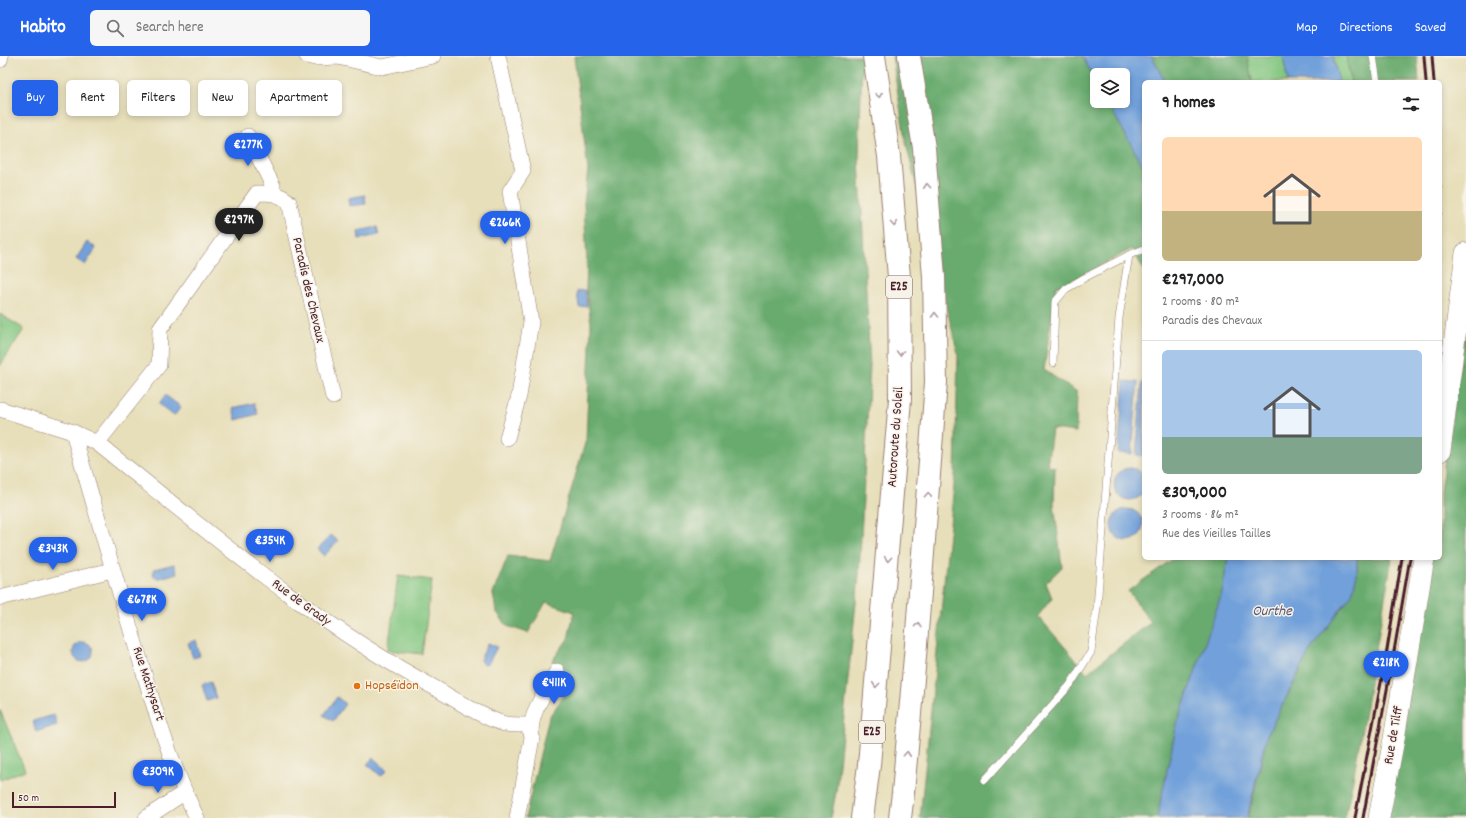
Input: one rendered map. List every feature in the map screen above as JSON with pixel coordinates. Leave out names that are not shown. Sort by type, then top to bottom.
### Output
[{"type":"highway","name":"Autoroute du Soleil","points":[[862,818],[869,765],[900,399],[899,277],[889,156],[874,56]]},
{"type":"highway","points":[[900,818],[918,622],[936,382],[934,277],[924,148],[909,56]]},
{"type":"highway","points":[[903,793],[911,818]]},
{"type":"main road","points":[[1442,436],[1466,253]]},
{"type":"main road","name":"Rue de Tilff","points":[[1379,818],[1424,560]]},
{"type":"street","points":[[0,60],[1,56]]},
{"type":"street","points":[[307,56],[315,58],[338,57],[382,67],[433,56]]},
{"type":"street","points":[[498,56],[523,171],[510,191],[531,322],[519,396],[507,438]]},
{"type":"street","points":[[97,443],[160,365],[160,329],[256,193],[272,193],[273,186],[248,136]]},
{"type":"street","name":"Paradis des Chevaux","points":[[272,193],[283,197],[289,202],[333,397]]},
{"type":"street","name":"Rue de Grady","points":[[0,409],[73,432],[97,443],[293,599],[349,637],[405,672],[489,717],[505,724],[526,725],[531,731]]},
{"type":"street","name":"Rue Mathysart","points":[[73,432],[112,570],[150,695],[185,792],[197,818]]},
{"type":"street","points":[[0,598],[112,570]]},
{"type":"street","points":[[517,818],[532,738],[531,731],[535,712],[557,671]]},
{"type":"street","points":[[146,818],[185,792]]},
{"type":"lane","points":[[1373,56],[1377,80]]},
{"type":"lane","points":[[1053,363],[1055,302],[1066,289],[1084,278],[1142,250]]},
{"type":"lane","points":[[984,780],[1070,685],[1091,652],[1096,608],[1119,318],[1129,255]]},
{"type":"green space","points":[[574,56],[862,56],[859,159],[870,365],[859,575],[836,792],[831,818],[525,818],[549,717],[561,700],[573,675],[552,661],[568,639],[574,612],[546,602],[528,633],[507,626],[496,611],[493,593],[508,556],[550,561],[586,440],[591,323],[586,289],[587,263],[584,203],[588,170]]},
{"type":"green space","points":[[892,56],[1082,56],[1090,70],[1090,108],[1111,108],[1142,164],[1142,266],[1132,249],[1079,277],[1056,287],[1044,370],[1077,392],[1076,432],[1052,429],[1047,466],[1055,467],[1054,504],[1062,567],[1046,583],[1052,598],[1038,616],[1087,673],[1151,622],[1128,591],[1171,560],[1228,560],[1222,593],[1176,728],[1157,818],[920,818],[955,475],[958,354],[905,139]]},
{"type":"green space","points":[[1152,56],[1247,56],[1252,80],[1164,80]]},
{"type":"green space","points":[[1247,56],[1283,56],[1288,80],[1252,80]]},
{"type":"green space","points":[[1333,56],[1346,56],[1351,80],[1339,80]]},
{"type":"green space","points":[[1346,56],[1417,56],[1419,80],[1351,80]]},
{"type":"green space","points":[[0,314],[24,329],[0,366]]},
{"type":"green space","points":[[1466,325],[1466,818],[1387,818],[1430,560],[1442,560],[1442,478]]},
{"type":"green space","points":[[1357,560],[1392,560],[1345,818],[1248,818],[1267,735],[1311,649],[1352,594],[1357,574]]},
{"type":"green space","points":[[398,576],[432,580],[422,654],[388,650]]},
{"type":"green space","points":[[0,710],[25,770],[0,780]]},
{"type":"water","points":[[1082,56],[1152,56],[1164,80],[1142,80],[1142,164],[1111,108],[1130,108],[1130,68],[1090,68],[1090,70]]},
{"type":"water","points":[[1283,56],[1333,56],[1339,80],[1288,80]]},
{"type":"water","points":[[365,195],[366,204],[349,206],[348,198]]},
{"type":"water","points":[[377,227],[379,235],[359,239],[358,231]]},
{"type":"water","points":[[87,242],[96,248],[85,265],[76,259]]},
{"type":"water","points":[[585,290],[587,306],[579,307],[577,291]]},
{"type":"water","points":[[1124,381],[1138,382],[1132,454],[1118,453]]},
{"type":"water","points":[[1142,382],[1142,456],[1136,455]]},
{"type":"water","points":[[165,395],[181,407],[174,416],[159,404]]},
{"type":"water","points":[[254,403],[258,414],[236,420],[233,408]]},
{"type":"water","points":[[1130,468],[1136,469],[1141,473],[1142,494],[1139,497],[1130,500],[1124,499],[1117,493],[1114,484],[1115,478],[1121,471]]},
{"type":"water","points":[[1130,509],[1142,519],[1142,531],[1133,540],[1121,540],[1112,531],[1112,519],[1121,510]]},
{"type":"water","points":[[331,535],[338,541],[324,556],[317,549]]},
{"type":"water","name":"Ourthe","points":[[1228,560],[1357,560],[1357,574],[1352,594],[1311,649],[1267,735],[1247,818],[1157,818],[1176,728],[1222,593]]},
{"type":"water","points":[[174,564],[177,573],[157,579],[154,577],[154,569]]},
{"type":"water","points":[[196,640],[200,656],[193,658],[188,643]]},
{"type":"water","points":[[79,642],[87,642],[93,648],[93,656],[87,662],[79,662],[73,656],[73,648]]},
{"type":"water","points":[[488,643],[497,647],[488,664],[483,665],[480,660]]},
{"type":"water","points":[[211,682],[216,698],[207,701],[202,685]]},
{"type":"water","points":[[337,697],[345,704],[333,721],[324,715]]},
{"type":"water","points":[[54,715],[57,725],[36,732],[33,721]]},
{"type":"water","points":[[373,758],[387,770],[381,776],[367,764]]},
{"type":"railway","points":[[1424,56],[1426,80]]},
{"type":"railway","points":[[1432,56],[1434,80]]},
{"type":"railway","points":[[1355,818],[1385,662],[1402,560]]},
{"type":"railway","points":[[1363,818],[1410,560]]},
{"type":"place","name":"Hopséïdon","points":[[357,686]]}]
